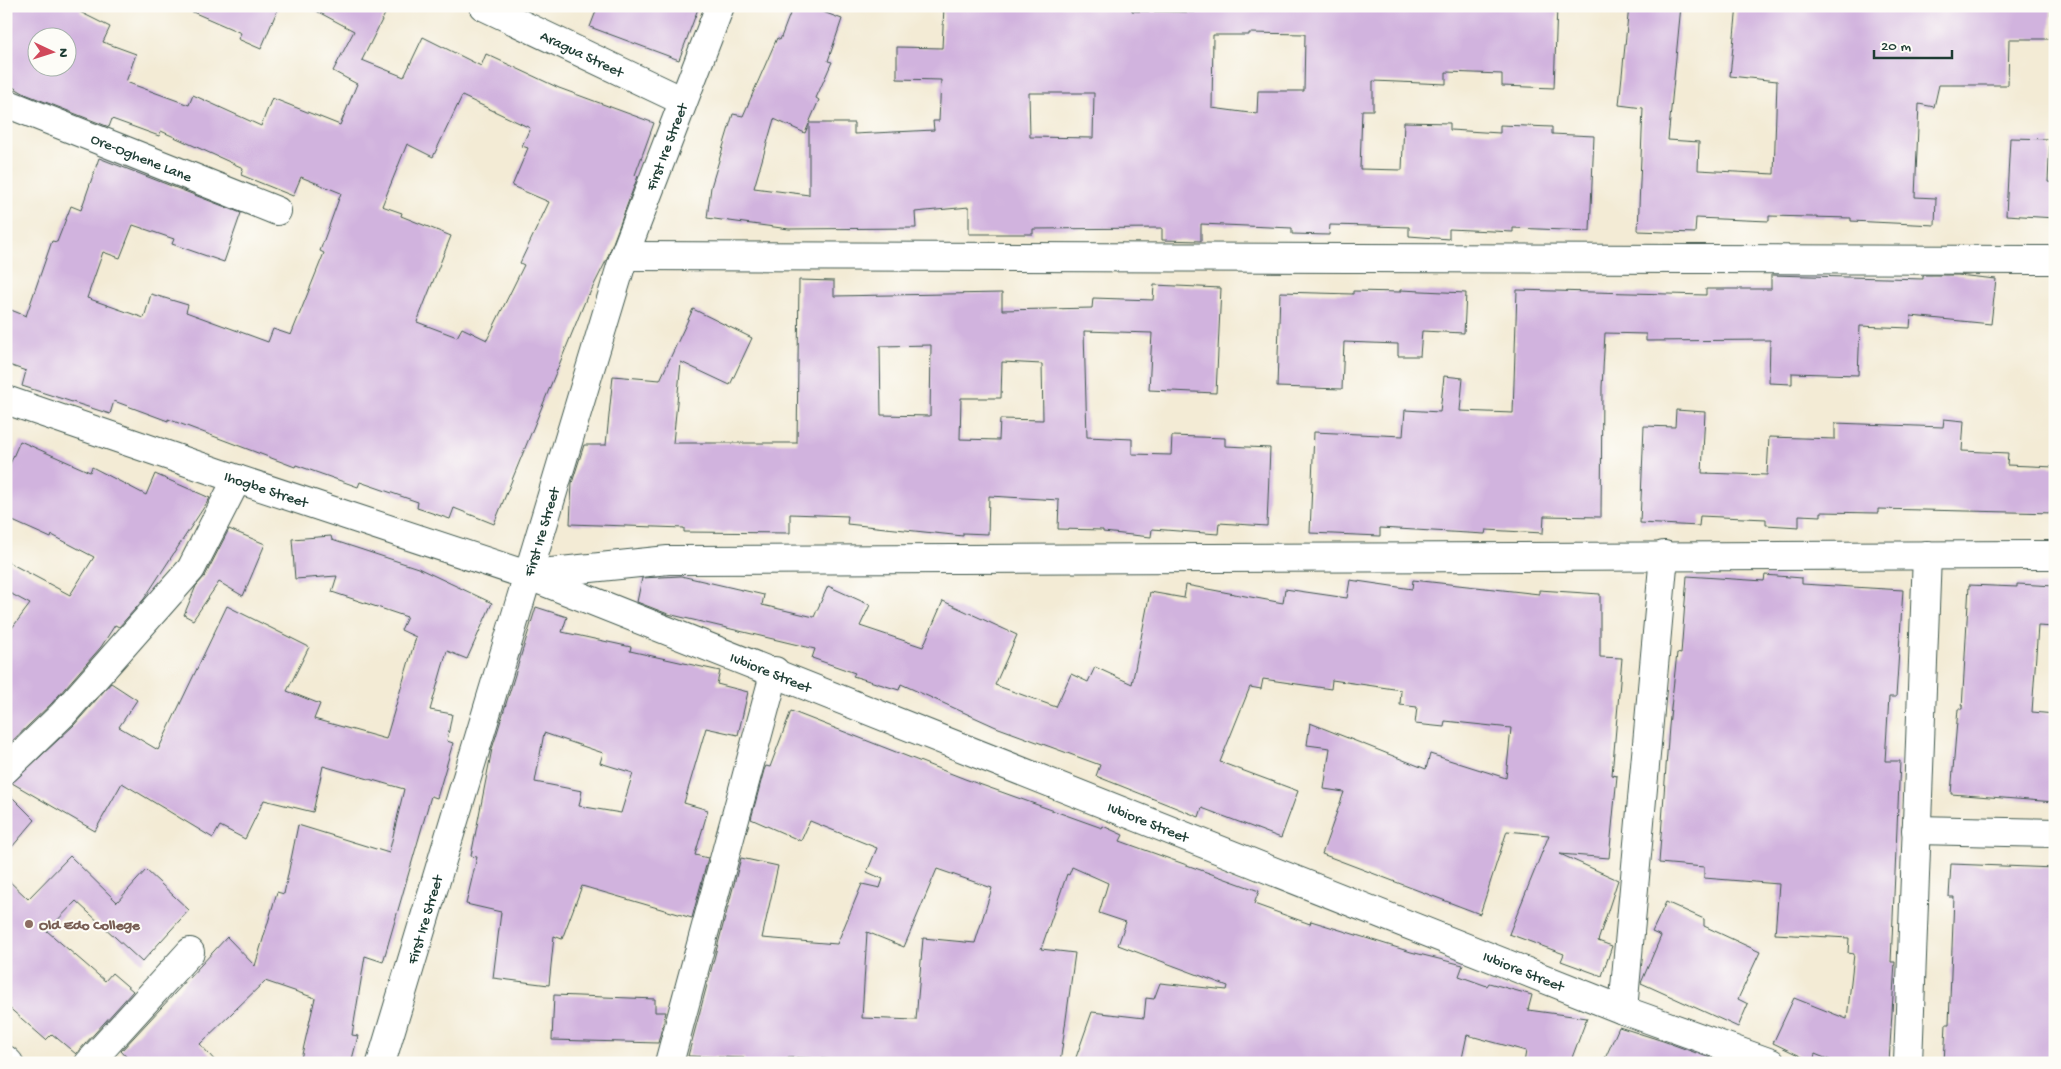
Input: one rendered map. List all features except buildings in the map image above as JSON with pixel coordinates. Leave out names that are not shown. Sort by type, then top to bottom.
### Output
[{"type":"street","name":"Aragua Street","points":[[483,6],[683,100]]},
{"type":"street","name":"First Ire Street","points":[[381,1063],[624,256],[720,6]]},
{"type":"street","name":"Ore-Oghene Lane","points":[[6,103],[277,211]]},
{"type":"street","points":[[624,256],[2055,260]]},
{"type":"street","name":"Ihogbe Street","points":[[6,400],[236,479],[528,575]]},
{"type":"street","points":[[6,769],[63,714],[191,569],[236,479]]},
{"type":"street","points":[[1908,1063],[1927,554]]},
{"type":"street","points":[[1623,1010],[1664,555]]},
{"type":"street","points":[[528,575],[668,560],[2055,555]]},
{"type":"street","name":"Ivbiore Street","points":[[528,575],[775,671],[1623,1010],[1771,1063]]},
{"type":"street","points":[[669,1063],[775,671]]},
{"type":"street","points":[[1916,830],[2055,833]]},
{"type":"street","points":[[89,1063],[190,952]]},
{"type":"street","points":[[6,1060],[9,1063]]},
{"type":"place","name":"Old Edo College","points":[[29,924]]}]
